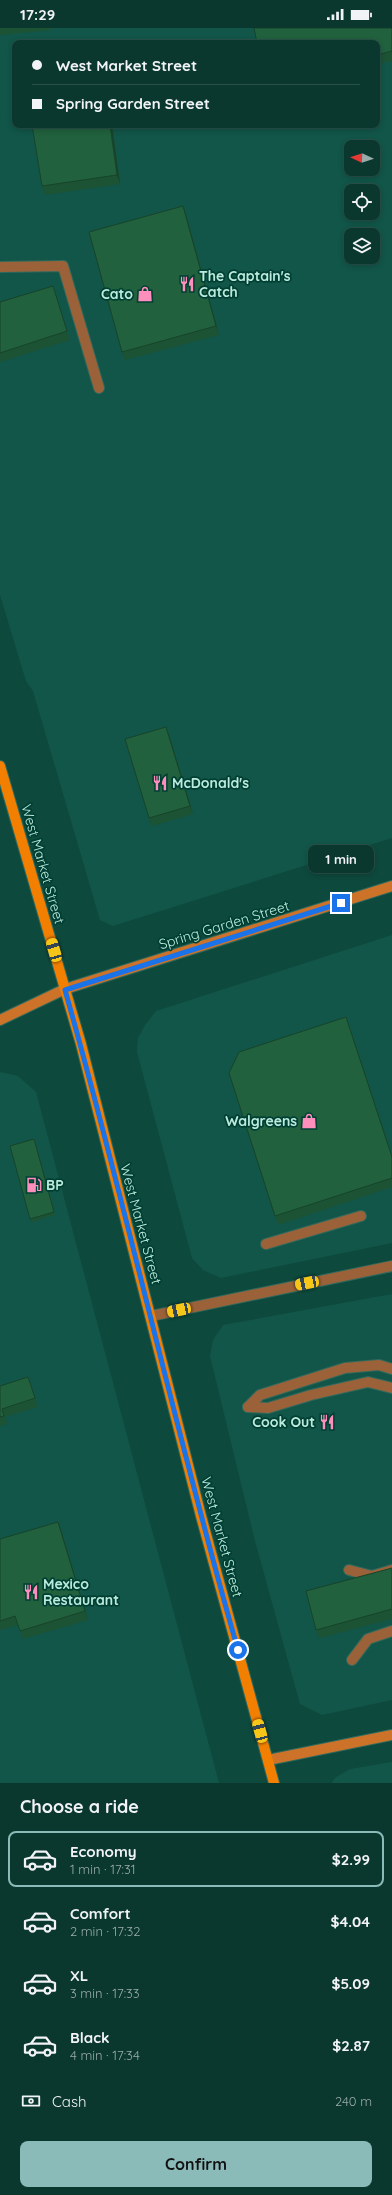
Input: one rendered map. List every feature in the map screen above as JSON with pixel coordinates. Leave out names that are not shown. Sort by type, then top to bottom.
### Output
[{"type":"main road","name":"West Market Street","points":[[0,766],[65,990],[151,1316],[201,1516],[274,1783]]},
{"type":"main road","name":"Spring Garden Street","points":[[0,1020],[65,990],[392,886]]},
{"type":"main road","points":[[268,1760],[392,1734]]},
{"type":"street","points":[[0,268],[63,266],[99,388]]},
{"type":"street","points":[[266,1244],[361,1216]]},
{"type":"street","points":[[151,1316],[392,1266]]},
{"type":"street","points":[[392,1369],[379,1365],[345,1368],[260,1395],[248,1407],[268,1408],[311,1395],[368,1382],[392,1388]]},
{"type":"street","points":[[349,1570],[372,1576],[392,1570]]},
{"type":"street","points":[[352,1660],[368,1639],[392,1631]]},
{"type":"shaded area","points":[[0,28],[392,28],[392,838],[113,926],[100,920],[33,691],[26,681],[0,595]]},
{"type":"shaded area","points":[[392,935],[392,1243],[221,1278],[203,1270],[192,1258],[137,1052],[138,1038],[145,1025],[156,1011]]},
{"type":"shaded area","points":[[0,1072],[18,1076],[36,1092],[219,1783],[0,1783]]},
{"type":"shaded area","points":[[392,1294],[392,1700],[322,1715],[300,1704],[255,1541],[210,1356],[213,1340],[223,1325]]},
{"type":"shaded area","points":[[392,1762],[392,1783],[332,1783],[335,1778],[350,1769]]},
{"type":"building","points":[[254,28],[392,28],[392,51],[380,54],[380,40],[256,40]]},
{"type":"building","points":[[32,128],[110,128],[117,175],[42,186]]},
{"type":"building","points":[[183,206],[216,326],[122,352],[89,232]]},
{"type":"building","points":[[53,286],[67,331],[0,353],[0,302]]},
{"type":"building","points":[[166,727],[190,806],[149,818],[125,739]]},
{"type":"building","points":[[346,1017],[392,1157],[392,1178],[275,1216],[229,1073],[239,1052]]},
{"type":"building","points":[[34,1139],[54,1212],[30,1219],[10,1146]]},
{"type":"building","points":[[28,1377],[35,1398],[2,1409],[4,1416],[0,1417],[0,1386]]},
{"type":"building","points":[[58,1522],[85,1611],[20,1631],[15,1616],[0,1621],[0,1539]]},
{"type":"building","points":[[392,1568],[392,1609],[316,1630],[306,1591]]},
{"type":"place","name":"The Captain's Catch","points":[[187,284]]},
{"type":"place","name":"Cato","points":[[145,294]]},
{"type":"place","name":"McDonald's","points":[[160,783]]},
{"type":"place","name":"Walgreens","points":[[309,1121]]},
{"type":"place","name":"BP","points":[[34,1185]]},
{"type":"place","name":"Cook Out","points":[[327,1422]]},
{"type":"place","name":"Mexico Restaurant","points":[[31,1592]]},
{"type":"route","points":[[238,1650],[201,1516],[81,1044],[65,990],[341,903]]}]
